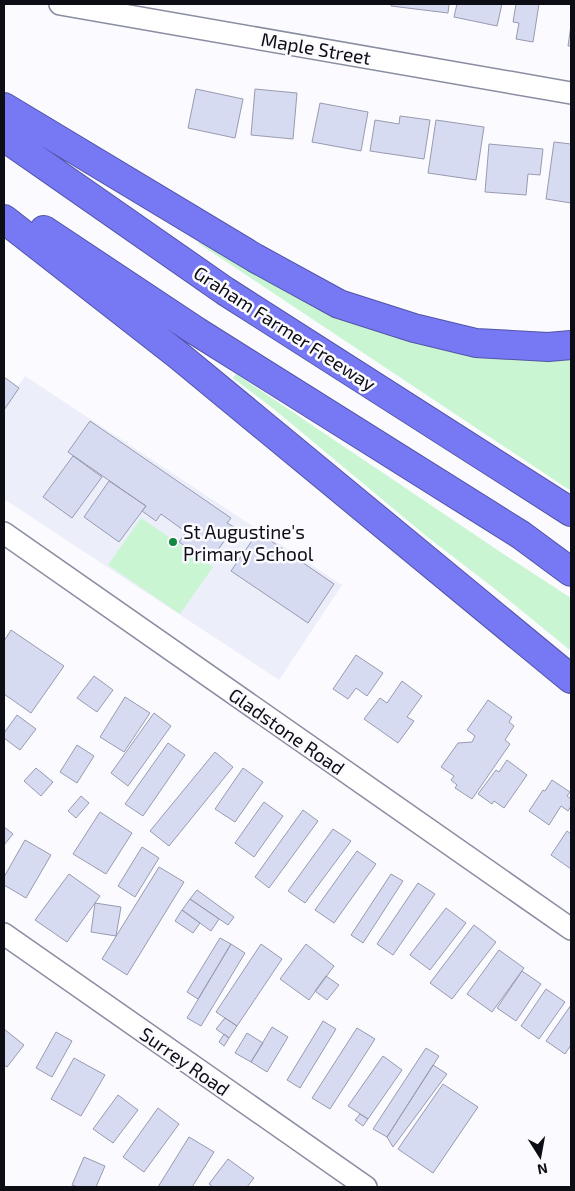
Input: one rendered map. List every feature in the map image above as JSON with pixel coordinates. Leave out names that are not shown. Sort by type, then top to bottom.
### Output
[{"type":"highway","points":[[4,107],[256,258],[340,304],[414,328],[476,343],[548,347],[571,345]]},
{"type":"highway","name":"Graham Farmer Freeway","points":[[4,137],[225,291],[571,512]]},
{"type":"highway","points":[[4,203],[196,331],[521,535],[571,572]]},
{"type":"highway","points":[[4,219],[178,355],[571,679]]},
{"type":"street","name":"Maple Street","points":[[60,4],[82,6],[571,93]]},
{"type":"street","name":"Gladstone Road","points":[[4,532],[571,929]]},
{"type":"street","name":"Surrey Road","points":[[4,934],[366,1187]]},
{"type":"shaded area","name":"St Augustine's Primary School","points":[[25,376],[342,585],[279,680],[4,499],[4,409]]},
{"type":"green space","points":[[205,233],[489,356],[523,360],[571,359],[571,491],[198,243]]},
{"type":"green space","points":[[236,374],[571,598],[571,651],[233,378]]},
{"type":"green space","points":[[141,518],[213,567],[180,614],[108,565]]},
{"type":"building","points":[[391,4],[449,4],[448,13],[391,6]]},
{"type":"building","points":[[457,4],[502,4],[497,26],[454,17]]},
{"type":"building","points":[[516,4],[539,4],[533,42],[516,39],[519,23],[513,22]]},
{"type":"building","points":[[571,25],[571,46],[568,46]]},
{"type":"building","points":[[196,89],[243,99],[235,138],[188,128]]},
{"type":"building","points":[[255,89],[297,93],[293,139],[251,135]]},
{"type":"building","points":[[320,103],[368,112],[361,151],[312,142]]},
{"type":"building","points":[[400,116],[430,120],[424,159],[370,151],[375,120],[399,124]]},
{"type":"building","points":[[436,120],[484,127],[476,180],[428,173]]},
{"type":"building","points":[[554,142],[571,144],[571,203],[546,199]]},
{"type":"building","points":[[489,144],[543,149],[540,175],[528,174],[526,195],[485,192]]},
{"type":"building","points":[[4,377],[19,388],[4,410]]},
{"type":"building","points":[[90,421],[231,518],[227,523],[234,527],[215,554],[204,547],[198,555],[179,542],[186,532],[161,514],[156,521],[142,511],[146,506],[68,452]]},
{"type":"building","points":[[73,456],[102,477],[72,518],[43,497]]},
{"type":"building","points":[[109,481],[146,506],[119,542],[84,517]]},
{"type":"building","points":[[258,532],[334,584],[308,623],[231,571]]},
{"type":"building","points":[[11,630],[64,666],[31,713],[4,694],[4,641]]},
{"type":"building","points":[[356,655],[383,673],[367,696],[356,688],[348,699],[333,689]]},
{"type":"building","points":[[94,676],[113,690],[97,712],[77,698]]},
{"type":"building","points":[[402,681],[422,696],[407,717],[414,721],[398,743],[364,719],[380,698],[387,703]]},
{"type":"building","points":[[125,697],[150,713],[124,752],[100,737]]},
{"type":"building","points":[[488,700],[512,717],[509,722],[514,726],[505,740],[510,744],[472,799],[455,788],[457,785],[451,780],[454,776],[441,767],[458,743],[472,742],[475,736],[467,730]]},
{"type":"building","points":[[154,713],[171,726],[128,786],[111,773]]},
{"type":"building","points":[[17,715],[36,729],[20,750],[4,738],[4,733]]},
{"type":"building","points":[[168,743],[185,755],[143,816],[125,804]]},
{"type":"building","points":[[77,745],[94,756],[77,783],[60,772]]},
{"type":"building","points":[[215,752],[233,767],[169,846],[150,831]]},
{"type":"building","points":[[507,760],[527,775],[504,808],[494,801],[492,804],[478,794],[496,770],[499,772]]},
{"type":"building","points":[[36,768],[53,782],[41,796],[24,781]]},
{"type":"building","points":[[243,768],[263,782],[235,822],[215,809]]},
{"type":"building","points":[[552,780],[570,792],[567,796],[571,799],[571,806],[568,811],[561,806],[549,825],[529,811]]},
{"type":"building","points":[[81,796],[89,803],[76,818],[68,811]]},
{"type":"building","points":[[264,802],[283,816],[254,857],[235,843]]},
{"type":"building","points":[[303,810],[318,821],[269,888],[255,877]]},
{"type":"building","points":[[100,812],[132,833],[106,874],[73,854]]},
{"type":"building","points":[[4,827],[13,834],[4,845]]},
{"type":"building","points":[[333,829],[351,841],[305,903],[288,891]]},
{"type":"building","points":[[567,831],[571,834],[571,869],[551,855]]},
{"type":"building","points":[[25,840],[51,855],[26,898],[4,885],[4,877]]},
{"type":"building","points":[[142,847],[159,858],[135,897],[118,886]]},
{"type":"building","points":[[357,851],[376,864],[334,923],[315,910]]},
{"type":"building","points":[[159,867],[184,882],[127,975],[102,959]]},
{"type":"building","points":[[69,874],[100,896],[67,942],[35,920]]},
{"type":"building","points":[[391,874],[403,881],[363,943],[351,935]]},
{"type":"building","points":[[418,883],[435,894],[393,955],[377,944]]},
{"type":"building","points":[[197,890],[234,917],[228,925],[190,899]]},
{"type":"building","points":[[190,899],[219,919],[211,931],[182,910]]},
{"type":"building","points":[[95,903],[121,907],[116,936],[91,932]]},
{"type":"building","points":[[446,908],[466,923],[430,970],[410,955]]},
{"type":"building","points":[[182,910],[200,923],[193,933],[175,921]]},
{"type":"building","points":[[474,925],[496,942],[452,999],[430,983]]},
{"type":"building","points":[[220,938],[231,944],[198,999],[187,992]]},
{"type":"building","points":[[231,944],[245,953],[201,1026],[187,1018]]},
{"type":"building","points":[[261,944],[282,959],[237,1026],[216,1012]]},
{"type":"building","points":[[306,944],[334,966],[309,1000],[280,979]]},
{"type":"building","points":[[499,950],[524,968],[492,1012],[467,994]]},
{"type":"building","points":[[522,971],[541,984],[516,1021],[497,1008]]},
{"type":"building","points":[[326,976],[339,985],[327,1000],[315,991]]},
{"type":"building","points":[[546,989],[565,1002],[539,1039],[521,1026]]},
{"type":"building","points":[[571,1005],[571,1045],[565,1054],[546,1041]]},
{"type":"building","points":[[225,1018],[237,1026],[229,1038],[216,1029]]},
{"type":"building","points":[[323,1021],[336,1029],[300,1088],[287,1080]]},
{"type":"building","points":[[272,1027],[288,1037],[267,1072],[251,1062]]},
{"type":"building","points":[[357,1028],[375,1039],[330,1109],[312,1098]]},
{"type":"building","points":[[4,1029],[24,1045],[7,1067],[4,1065]]},
{"type":"building","points":[[56,1032],[72,1041],[52,1077],[36,1068]]},
{"type":"building","points":[[247,1033],[263,1043],[251,1062],[235,1053]]},
{"type":"building","points":[[224,1034],[229,1038],[224,1046],[219,1042]]},
{"type":"building","points":[[426,1048],[439,1056],[387,1137],[373,1129]]},
{"type":"building","points":[[383,1056],[402,1070],[368,1119],[348,1106]]},
{"type":"building","points":[[74,1058],[105,1075],[81,1116],[51,1099]]},
{"type":"building","points":[[433,1065],[447,1074],[393,1147],[387,1137]]},
{"type":"building","points":[[443,1084],[478,1107],[433,1173],[398,1149]]},
{"type":"building","points":[[118,1095],[138,1110],[113,1143],[93,1129]]},
{"type":"building","points":[[158,1108],[179,1124],[144,1172],[123,1157]]},
{"type":"building","points":[[360,1114],[368,1119],[363,1126],[355,1120]]},
{"type":"building","points":[[189,1137],[214,1152],[192,1187],[158,1187]]},
{"type":"building","points":[[84,1157],[105,1166],[96,1187],[72,1185]]},
{"type":"building","points":[[228,1159],[254,1178],[247,1187],[213,1187],[209,1184]]},
{"type":"place","name":"St Augustine's Primary School","points":[[173,542]]}]
